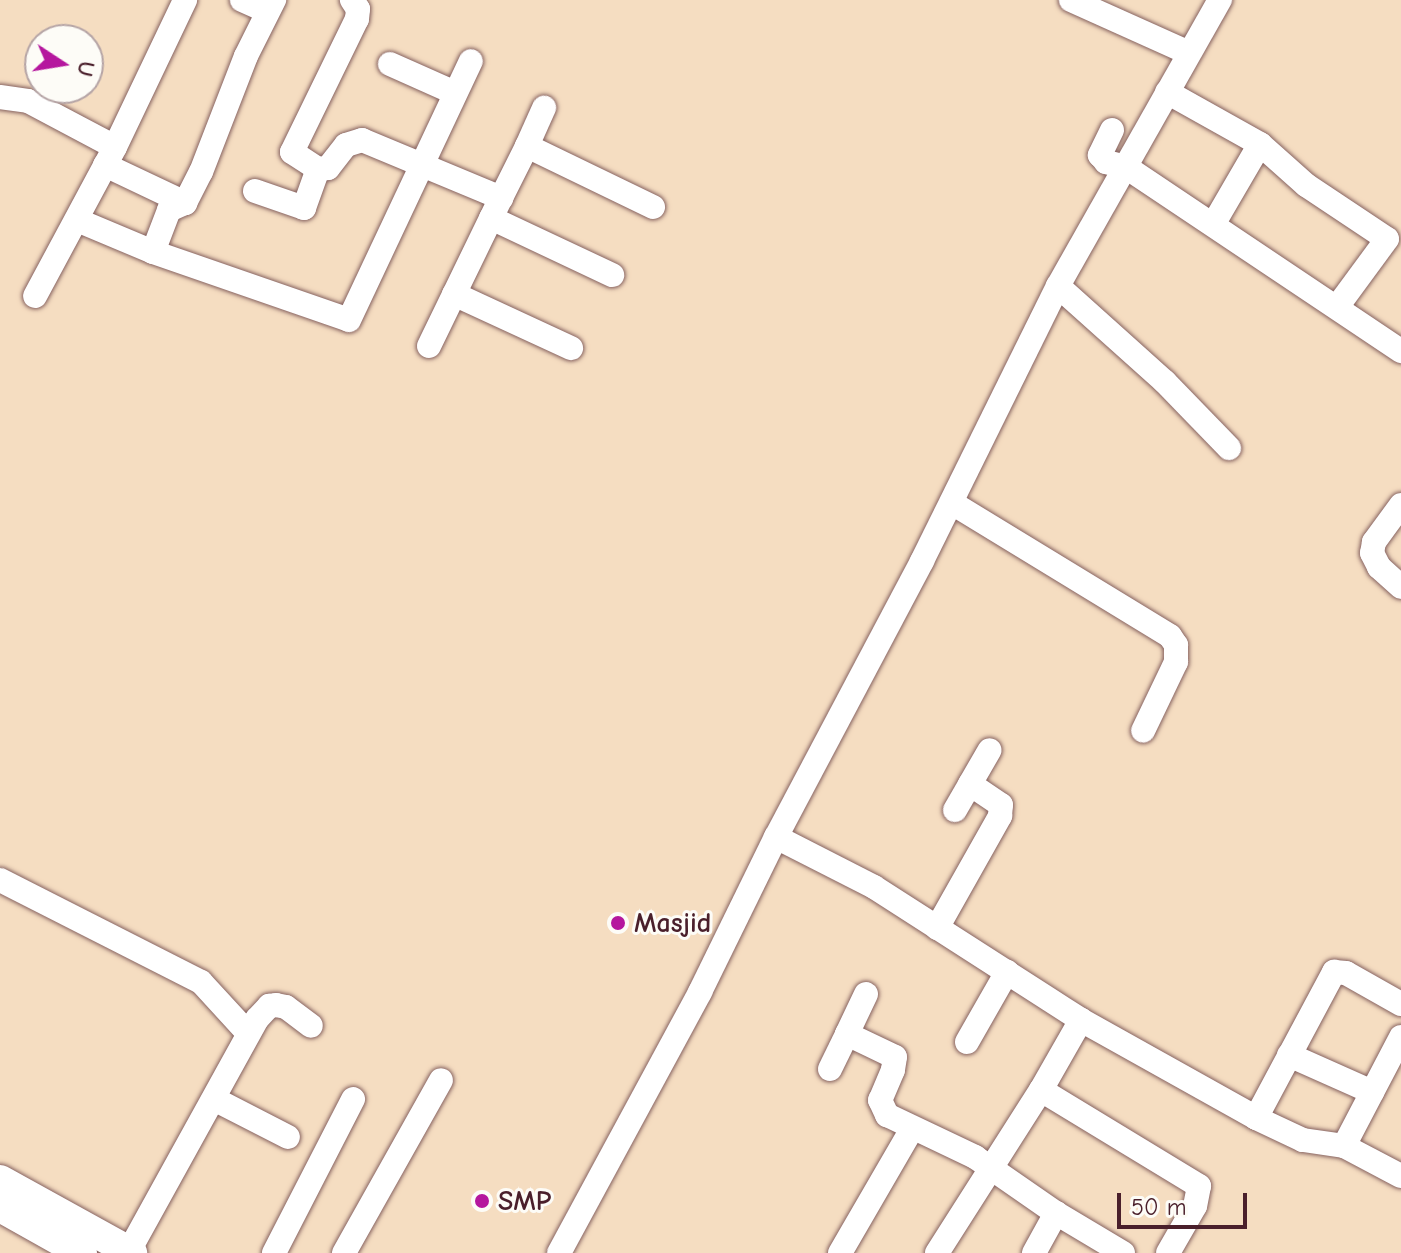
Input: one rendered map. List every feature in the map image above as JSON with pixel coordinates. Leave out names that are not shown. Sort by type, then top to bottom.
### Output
[{"type":"main road","points":[[0,1180],[131,1252]]},
{"type":"main road","points":[[0,1207],[82,1253]]},
{"type":"street","points":[[35,296],[110,156],[185,0]]},
{"type":"street","points":[[153,252],[169,210],[185,203],[201,172],[211,139],[270,6],[242,0]]},
{"type":"street","points":[[352,0],[358,9],[357,19],[292,152],[318,169],[328,168],[355,141],[374,144],[422,165],[612,275]]},
{"type":"street","points":[[1071,0],[1189,53]]},
{"type":"street","points":[[559,1253],[700,992],[776,837],[952,503],[1058,286],[1220,0]]},
{"type":"street","points":[[77,220],[153,252],[346,321],[471,61]]},
{"type":"street","points":[[390,64],[455,93]]},
{"type":"street","points":[[1167,92],[1260,144],[1306,185],[1394,244],[1337,307]]},
{"type":"street","points":[[1,104],[41,107],[110,156],[185,203]]},
{"type":"street","points":[[429,346],[544,108]]},
{"type":"street","points":[[1112,130],[1100,155],[1106,162],[1126,167],[1214,223],[1401,351]]},
{"type":"street","points":[[1214,223],[1260,144]]},
{"type":"street","points":[[527,146],[653,207]]},
{"type":"street","points":[[255,191],[304,208],[318,169]]},
{"type":"street","points":[[1058,286],[1165,382],[1229,448]]},
{"type":"street","points":[[454,294],[571,348]]},
{"type":"street","points":[[952,503],[1170,636],[1176,645],[1176,662],[1143,731]]},
{"type":"street","points":[[1401,505],[1374,542],[1372,553],[1379,567],[1401,587]]},
{"type":"street","points":[[955,810],[990,750]]},
{"type":"street","points":[[937,928],[1001,809],[998,802],[970,784]]},
{"type":"street","points":[[776,837],[847,872],[1081,1020],[1256,1118],[1303,1140],[1344,1146],[1401,1176]]},
{"type":"street","points":[[0,880],[201,982],[247,1032]]},
{"type":"street","points":[[967,1042],[1007,972]]},
{"type":"street","points":[[1256,1118],[1334,972],[1346,973],[1401,1004]]},
{"type":"street","points":[[830,1069],[866,994]]},
{"type":"street","points":[[131,1252],[247,1032],[269,1006],[276,1005],[286,1007],[311,1026]]},
{"type":"street","points":[[937,1253],[992,1170],[1081,1020]]},
{"type":"street","points":[[847,1034],[892,1052],[895,1063],[883,1090],[882,1106],[887,1115],[912,1129],[937,1136],[1123,1253]]},
{"type":"street","points":[[1344,1146],[1401,1037]]},
{"type":"street","points":[[1289,1055],[1372,1092]]},
{"type":"street","points":[[344,1253],[441,1080]]},
{"type":"street","points":[[1041,1090],[1199,1186],[1195,1206],[1168,1253]]},
{"type":"street","points":[[214,1099],[288,1137]]},
{"type":"street","points":[[274,1253],[353,1099]]},
{"type":"street","points":[[840,1253],[912,1129]]},
{"type":"street","points":[[1034,1253],[1056,1213]]},
{"type":"place","name":"Masjid","points":[[618,923]]},
{"type":"place","name":"SMP","points":[[482,1201]]}]
